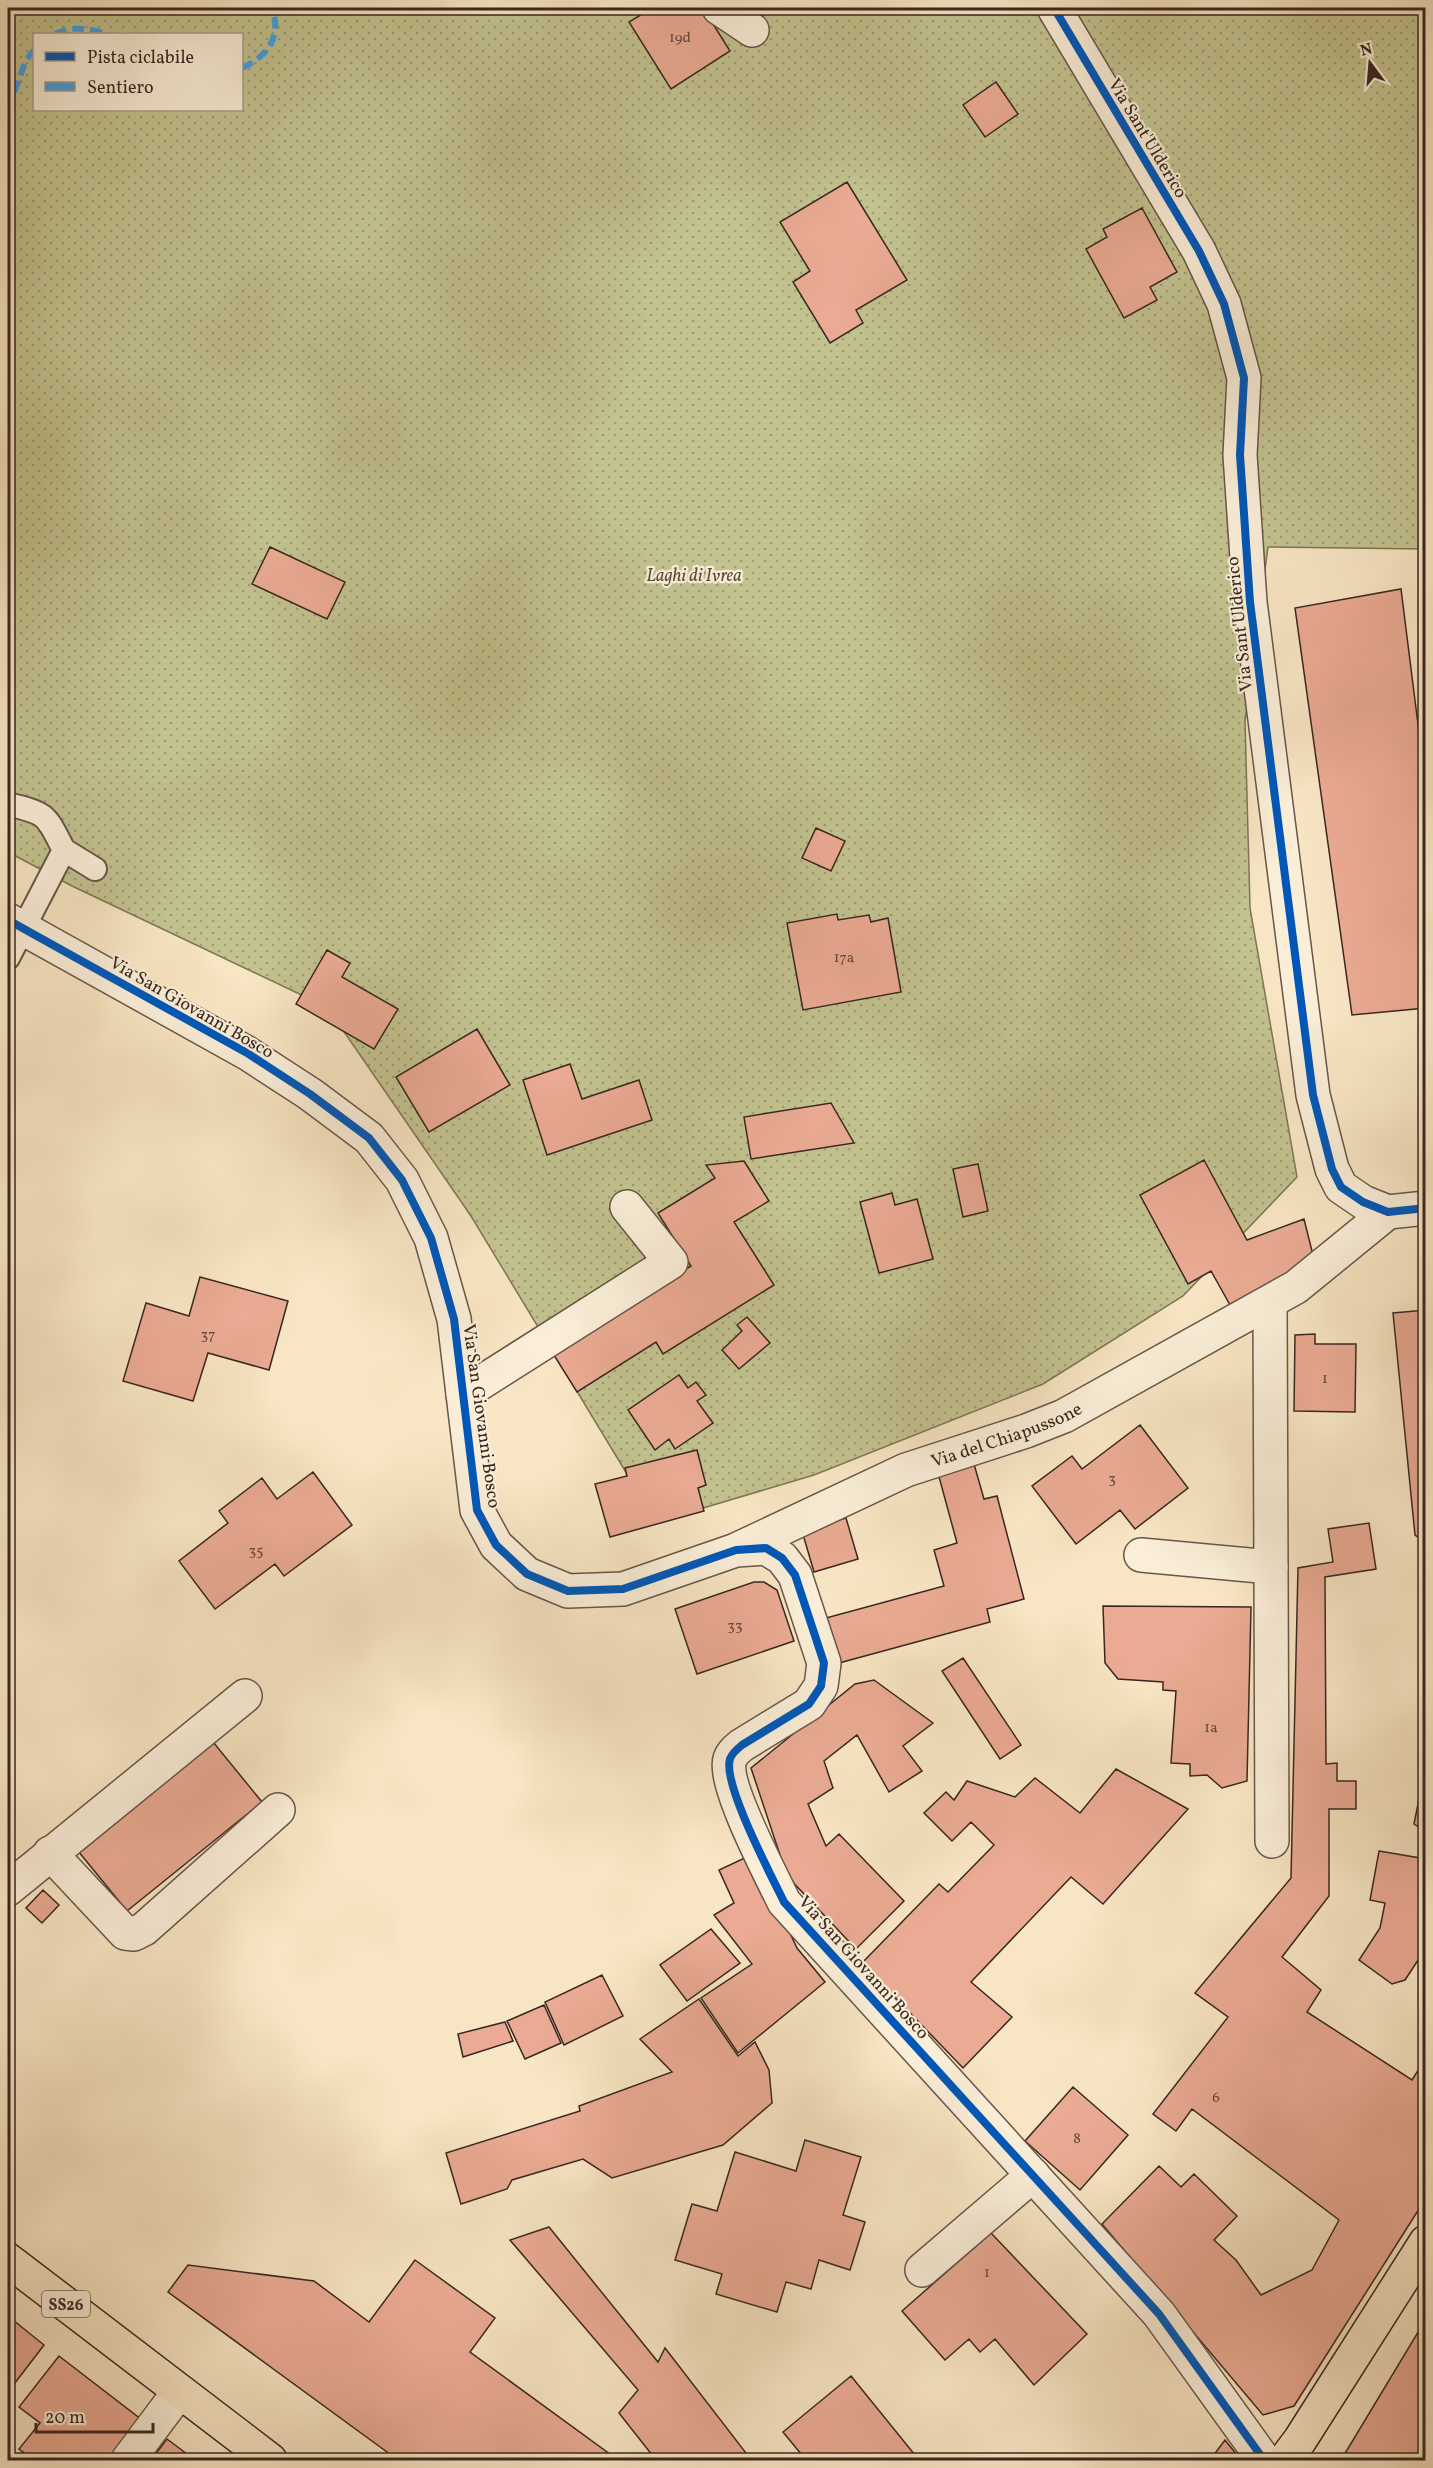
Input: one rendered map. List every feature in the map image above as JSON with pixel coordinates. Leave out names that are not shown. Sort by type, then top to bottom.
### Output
[{"type":"main road","points":[[1285,2460],[1300,2440],[1425,2242]]},
{"type":"main road","name":"SS26","points":[[8,2260],[270,2460]]},
{"type":"street","points":[[720,8],[752,30]]},
{"type":"street","name":"Via Sant'Ulderico","points":[[1065,12],[1199,250],[1224,304],[1244,378],[1240,455],[1250,602],[1313,1095],[1332,1169],[1341,1187],[1363,1202],[1388,1212],[1425,1208]]},
{"type":"street","name":"Via San Giovanni Bosco","points":[[15,924],[247,1053],[310,1094],[369,1138],[402,1180],[431,1238],[454,1319],[477,1510],[496,1545],[527,1574],[568,1591],[623,1589],[736,1550],[766,1548],[782,1558],[795,1575],[824,1663],[821,1686],[809,1704],[735,1751],[730,1760],[730,1775],[748,1828],[784,1902],[1159,2314],[1264,2460]]},
{"type":"street","points":[[463,1394],[671,1262],[627,1207]]},
{"type":"street","name":"Via del Chiapussone","points":[[736,1550],[906,1470],[1026,1431],[1064,1416],[1296,1287],[1388,1212]]},
{"type":"street","points":[[1270,1302],[1272,1841]]},
{"type":"street","points":[[1141,1555],[1271,1567]]},
{"type":"street","points":[[8,1888],[245,1696]]},
{"type":"street","points":[[50,1853],[125,1933],[134,1934],[144,1929],[278,1809]]},
{"type":"street","points":[[922,2270],[1033,2175]]},
{"type":"street","points":[[128,2460],[179,2392]]},
{"type":"lane","points":[[8,804],[46,817],[64,850],[95,869]]},
{"type":"lane","points":[[8,958],[15,924],[64,850]]},
{"type":"green space","name":"Laghi di Ivrea","points":[[8,8],[1425,8],[1425,549],[1268,547],[1245,721],[1250,908],[1297,1177],[1183,1296],[1043,1384],[814,1475],[656,1522],[471,1216],[327,1007],[72,886],[8,852]]},
{"type":"building","points":[[652,8],[703,8],[730,51],[671,89],[629,22]]},
{"type":"building","points":[[996,82],[1018,114],[985,137],[963,105]]},
{"type":"building","points":[[847,182],[907,280],[856,310],[863,323],[830,343],[793,282],[810,271],[780,222]]},
{"type":"building","points":[[1142,208],[1177,272],[1150,287],[1157,300],[1124,318],[1086,249],[1107,237],[1103,229]]},
{"type":"building","points":[[270,547],[345,582],[327,619],[252,584]]},
{"type":"building","points":[[1401,589],[1426,788],[1426,1008],[1352,1015],[1295,608]]},
{"type":"building","points":[[816,828],[845,841],[831,871],[802,858]]},
{"type":"building","points":[[837,914],[838,920],[869,915],[871,922],[888,918],[901,992],[803,1010],[787,923]]},
{"type":"building","points":[[327,950],[350,963],[342,977],[398,1009],[374,1049],[296,1004]]},
{"type":"building","points":[[477,1029],[510,1085],[429,1132],[396,1077]]},
{"type":"building","points":[[570,1064],[582,1099],[639,1080],[652,1120],[547,1155],[523,1080]]},
{"type":"building","points":[[831,1103],[854,1143],[751,1159],[744,1117]]},
{"type":"building","points":[[1204,1160],[1247,1240],[1304,1219],[1316,1267],[1234,1312],[1211,1271],[1188,1284],[1140,1195]]},
{"type":"building","points":[[744,1161],[769,1201],[734,1222],[774,1285],[663,1354],[656,1342],[577,1392],[552,1352],[691,1266],[658,1213],[715,1178],[706,1165]]},
{"type":"building","points":[[978,1164],[988,1211],[963,1217],[953,1169]]},
{"type":"building","points":[[892,1193],[895,1205],[917,1199],[933,1259],[879,1273],[860,1202]]},
{"type":"building","points":[[200,1277],[288,1301],[269,1370],[208,1353],[193,1401],[123,1381],[146,1303],[189,1316]]},
{"type":"building","points":[[1426,1310],[1426,1543],[1415,1535],[1393,1313]]},
{"type":"building","points":[[747,1317],[770,1343],[739,1369],[722,1350],[742,1331],[737,1325]]},
{"type":"building","points":[[1315,1334],[1315,1344],[1356,1344],[1355,1412],[1294,1411],[1295,1335]]},
{"type":"building","points":[[679,1375],[688,1388],[696,1382],[706,1395],[697,1401],[713,1423],[675,1449],[669,1439],[655,1450],[628,1410]]},
{"type":"building","points":[[1140,1425],[1188,1488],[1135,1529],[1120,1510],[1076,1544],[1032,1486],[1072,1456],[1082,1469]]},
{"type":"building","points":[[697,1450],[706,1485],[698,1488],[704,1511],[610,1537],[595,1484],[627,1476],[625,1468]]},
{"type":"building","points":[[974,1464],[984,1499],[997,1496],[1024,1599],[987,1609],[990,1622],[839,1663],[826,1618],[944,1586],[934,1550],[957,1543],[938,1473]]},
{"type":"building","points":[[313,1472],[352,1525],[284,1576],[275,1564],[215,1609],[179,1561],[228,1523],[219,1511],[262,1478],[277,1499]]},
{"type":"building","points":[[846,1518],[858,1559],[814,1572],[802,1531]]},
{"type":"building","points":[[1369,1523],[1376,1569],[1325,1577],[1326,1764],[1337,1763],[1337,1781],[1356,1781],[1356,1809],[1329,1809],[1329,1896],[1282,1957],[1321,1990],[1307,2012],[1412,2080],[1426,2058],[1426,2198],[1294,2406],[1263,2415],[1102,2224],[1159,2166],[1181,2187],[1194,2174],[1237,2216],[1214,2240],[1236,2260],[1261,2295],[1312,2270],[1339,2220],[1192,2109],[1176,2131],[1153,2114],[1228,2017],[1195,1993],[1291,1878],[1298,1568],[1333,1562],[1328,1529]]},
{"type":"building","points":[[754,1582],[764,1582],[777,1590],[794,1641],[697,1674],[675,1609]]},
{"type":"building","points":[[1103,1606],[1251,1607],[1247,1781],[1222,1788],[1207,1775],[1190,1776],[1190,1764],[1171,1763],[1176,1691],[1163,1690],[1163,1682],[1118,1679],[1105,1663]]},
{"type":"building","points":[[963,1658],[1021,1745],[1000,1759],[942,1671]]},
{"type":"building","points":[[874,1680],[933,1723],[903,1746],[922,1771],[889,1792],[857,1735],[824,1761],[833,1788],[808,1804],[826,1846],[839,1834],[904,1901],[856,1949],[787,1876],[751,1768],[855,1684]]},
{"type":"building","points":[[209,1737],[262,1802],[127,1911],[74,1846]]},
{"type":"building","points":[[1426,1764],[1426,1832],[1414,1824]]},
{"type":"building","points":[[1116,1769],[1188,1809],[1103,1904],[1071,1877],[971,1982],[1012,2017],[963,2068],[862,1963],[939,1884],[948,1892],[994,1845],[971,1822],[952,1841],[924,1813],[946,1792],[954,1800],[967,1781],[1015,1797],[1035,1778],[1080,1813]]},
{"type":"building","points":[[1379,1851],[1426,1859],[1426,1948],[1405,1980],[1392,1984],[1359,1960],[1380,1928],[1385,1903],[1370,1900]]},
{"type":"building","points":[[753,1854],[797,1948],[825,1982],[738,2053],[701,1998],[752,1964],[714,1915],[734,1903],[719,1870]]},
{"type":"building","points":[[43,1890],[59,1905],[42,1923],[26,1908]]},
{"type":"building","points":[[711,1929],[740,1963],[687,2001],[660,1965]]},
{"type":"building","points":[[602,1975],[623,2016],[564,2045],[545,2002]]},
{"type":"building","points":[[699,1999],[738,2056],[755,2042],[769,2070],[772,2103],[723,2145],[612,2178],[583,2159],[512,2180],[507,2189],[461,2204],[446,2153],[580,2111],[579,2106],[672,2072],[640,2039]]},
{"type":"building","points":[[544,2005],[561,2043],[525,2059],[507,2021]]},
{"type":"building","points":[[505,2022],[513,2041],[463,2057],[458,2034]]},
{"type":"building","points":[[1073,2087],[1128,2135],[1080,2190],[1025,2141]]},
{"type":"building","points":[[805,2140],[861,2157],[843,2215],[865,2222],[850,2270],[819,2260],[811,2289],[786,2282],[777,2312],[716,2294],[722,2274],[675,2260],[692,2204],[717,2211],[735,2152],[796,2171]]},
{"type":"building","points":[[549,2227],[658,2362],[665,2348],[746,2453],[737,2460],[656,2460],[619,2413],[638,2390],[510,2240]]},
{"type":"building","points":[[991,2233],[1087,2334],[1034,2385],[995,2339],[980,2352],[969,2339],[945,2360],[902,2311]]},
{"type":"building","points":[[415,2260],[495,2318],[470,2352],[618,2460],[398,2460],[168,2292],[188,2265],[314,2281],[369,2322]]},
{"type":"building","points":[[8,2316],[44,2345],[8,2392]]},
{"type":"building","points":[[1426,2319],[1426,2450],[1419,2460],[1341,2460]]},
{"type":"building","points":[[59,2356],[142,2420],[111,2460],[34,2460],[19,2449],[40,2423],[19,2407]]},
{"type":"building","points":[[851,2376],[919,2460],[806,2460],[783,2432]]},
{"type":"building","points":[[167,2439],[195,2460],[151,2460]]},
{"type":"building","points":[[1225,2440],[1241,2460],[1210,2460]]},
{"type":"marked path","points":[[243,67],[259,58],[274,37],[275,18],[272,8]]},
{"type":"marked path","points":[[58,33],[80,29],[103,33]]},
{"type":"marked path","points":[[8,109],[26,60],[33,51]]},
{"type":"cycle path","points":[[1054,8],[1199,251],[1224,304],[1244,378],[1240,455],[1250,602],[1313,1095],[1332,1169],[1341,1187],[1363,1202],[1388,1212],[1426,1208]]},
{"type":"cycle path","points":[[8,920],[247,1053],[310,1094],[369,1138],[402,1180],[431,1238],[454,1319],[477,1510],[496,1545],[527,1574],[568,1591],[623,1589],[736,1550],[766,1548],[782,1558],[795,1575],[824,1663],[821,1686],[809,1704],[742,1745],[730,1759],[730,1771],[740,1808],[784,1902],[1159,2314],[1264,2460]]}]
